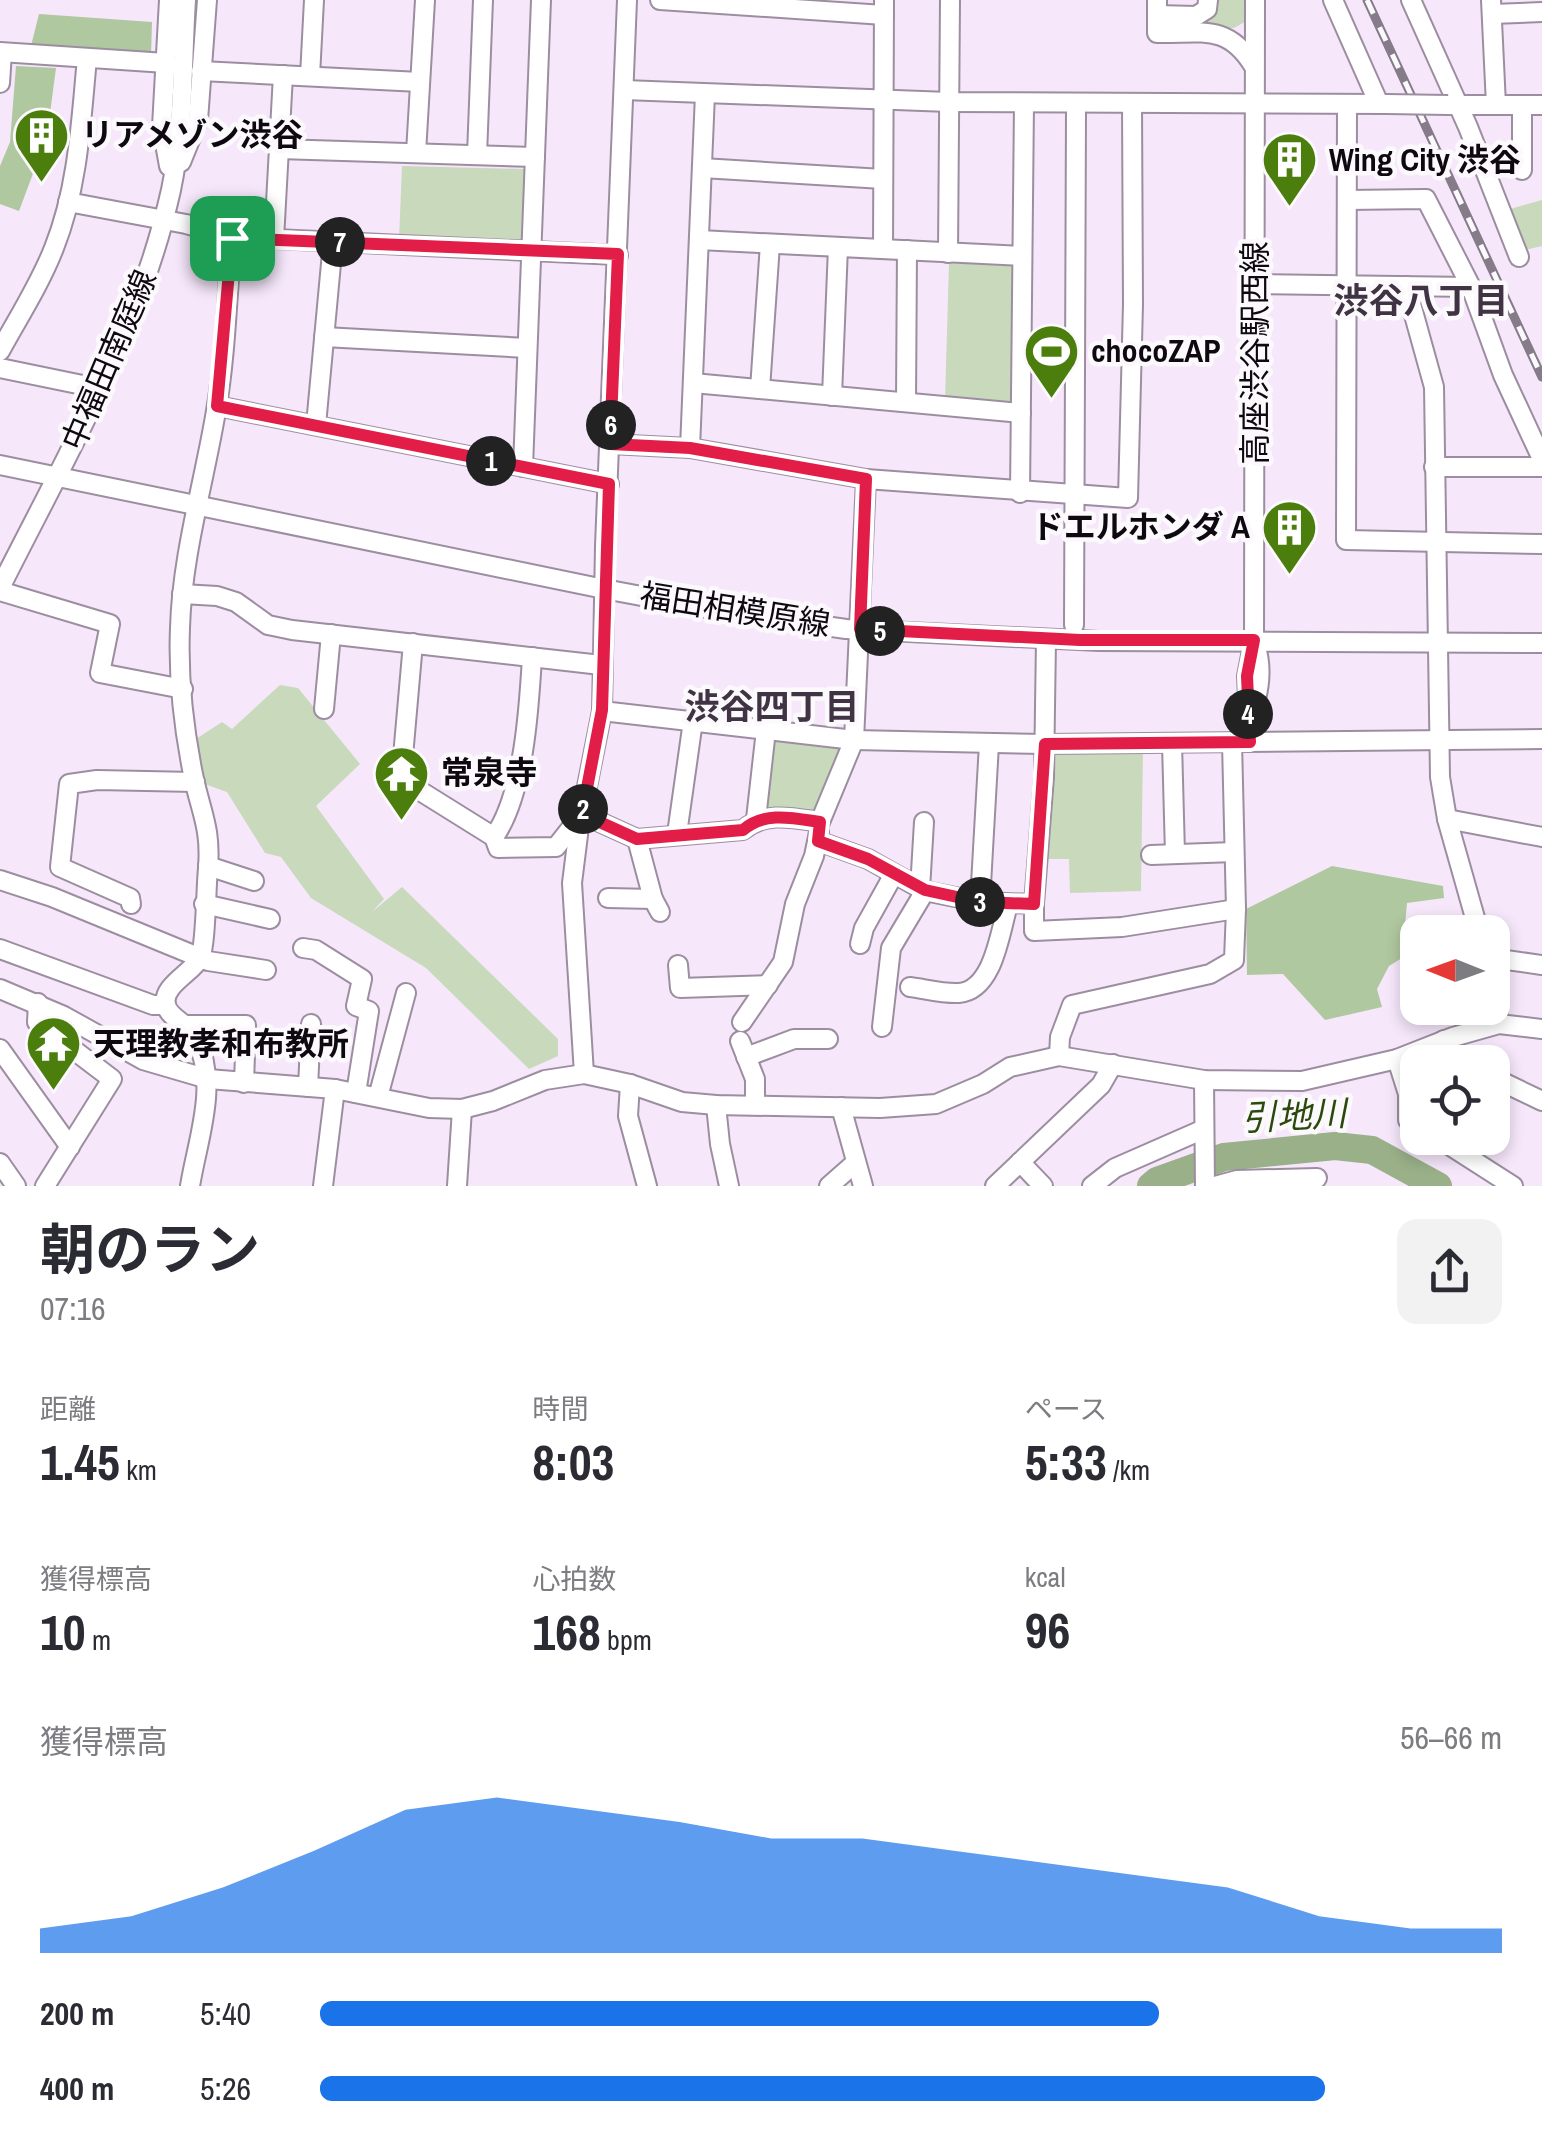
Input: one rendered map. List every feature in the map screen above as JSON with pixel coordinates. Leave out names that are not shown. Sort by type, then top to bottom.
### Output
[{"type":"street","points":[[169,0],[162,127],[172,186]]},
{"type":"street","name":"中福田南庭線","points":[[0,590],[127,335],[172,186],[186,0]]},
{"type":"street","points":[[172,186],[198,120],[207,0]]},
{"type":"street","points":[[310,76],[314,0]]},
{"type":"street","points":[[416,153],[425,0]]},
{"type":"street","points":[[477,155],[483,0]]},
{"type":"street","points":[[522,467],[541,0]]},
{"type":"street","points":[[584,1074],[572,882],[602,710],[627,0]]},
{"type":"street","points":[[660,0],[884,7],[882,249]]},
{"type":"street","points":[[948,252],[950,0]]},
{"type":"street","points":[[1208,0],[1208,8],[1196,16],[1157,8],[1157,33],[1239,32],[1255,10]]},
{"type":"street","points":[[1333,0],[1383,104]]},
{"type":"street","points":[[1411,0],[1519,257]]},
{"type":"street","points":[[1496,105],[1492,7],[1542,12]]},
{"type":"street","name":"高座渋谷駅西線","points":[[1060,1056],[1060,1037],[1072,1005],[1210,974],[1234,960],[1234,852],[1244,736],[1260,686],[1254,640],[1255,10]]},
{"type":"street","points":[[1223,34],[1238,42],[1253,65]]},
{"type":"street","points":[[0,83],[1,52],[166,63]]},
{"type":"street","points":[[0,351],[54,249],[68,202],[77,161],[87,58]]},
{"type":"street","points":[[201,71],[420,82]]},
{"type":"street","points":[[274,239],[283,75]]},
{"type":"street","points":[[624,90],[949,102],[1532,105],[1522,170]]},
{"type":"street","points":[[690,448],[704,94]]},
{"type":"street","points":[[1020,493],[1024,103]]},
{"type":"street","points":[[610,444],[690,448],[866,479],[1128,498],[1133,304],[1132,104]]},
{"type":"street","points":[[1347,105],[1346,540],[1542,544]]},
{"type":"street","points":[[1074,625],[1076,112]]},
{"type":"street","points":[[279,149],[535,157]]},
{"type":"street","points":[[702,168],[883,179]]},
{"type":"street","points":[[1346,200],[1426,199],[1471,287],[1503,375],[1542,459]]},
{"type":"street","points":[[68,202],[232,238],[618,254]]},
{"type":"street","points":[[190,1186],[208,1080],[196,1037],[166,1005],[169,988],[185,977],[200,957],[208,866],[207,818],[195,782],[179,650],[182,594],[217,406],[232,238]]},
{"type":"street","points":[[698,240],[1022,256]]},
{"type":"street","points":[[316,426],[333,242]]},
{"type":"street","points":[[760,390],[770,244]]},
{"type":"street","points":[[832,396],[838,247]]},
{"type":"street","points":[[906,402],[907,250]]},
{"type":"street","points":[[1254,284],[1471,287]]},
{"type":"street","points":[[1406,286],[1434,388],[1439,740],[1447,819],[1474,915]]},
{"type":"street","points":[[324,337],[528,348]]},
{"type":"street","points":[[0,368],[102,389]]},
{"type":"street","points":[[693,384],[1021,412]]},
{"type":"street","points":[[217,406],[609,484]]},
{"type":"street","name":"福田相模原線","points":[[0,465],[727,612],[860,629],[1046,639],[1542,643]]},
{"type":"street","points":[[1434,467],[1542,467]]},
{"type":"street","points":[[755,1106],[755,1079],[742,1040],[755,1003],[783,962],[794,904],[818,841],[820,822],[854,740],[866,479]]},
{"type":"street","points":[[0,590],[110,624],[100,672],[183,689]]},
{"type":"street","points":[[182,594],[217,596],[236,602],[268,625],[601,666]]},
{"type":"street","points":[[324,710],[331,634]]},
{"type":"street","points":[[1046,639],[1045,744],[1034,931],[1122,927],[1236,909]]},
{"type":"street","points":[[413,642],[401,779],[494,837],[498,848],[556,847],[582,814]]},
{"type":"street","points":[[494,837],[503,824],[520,765],[528,721],[532,657]]},
{"type":"street","points":[[602,710],[854,740],[1045,744],[1172,743],[1244,736],[1542,739]]},
{"type":"street","points":[[677,834],[693,721]]},
{"type":"street","points":[[756,819],[766,730]]},
{"type":"street","points":[[1172,743],[1175,854]]},
{"type":"street","points":[[980,902],[988,744]]},
{"type":"street","points":[[131,904],[130,898],[60,866],[69,784],[97,780],[195,782]]},
{"type":"street","points":[[582,814],[637,839],[743,830],[756,819],[780,817],[820,822]]},
{"type":"street","points":[[1447,819],[1542,837]]},
{"type":"street","points":[[882,1027],[891,948],[923,890],[924,822]]},
{"type":"street","points":[[619,904],[657,905],[637,839]]},
{"type":"street","points":[[818,841],[868,859],[923,890],[980,902],[1034,904]]},
{"type":"street","points":[[1151,855],[1234,852]]},
{"type":"street","points":[[208,866],[254,880]]},
{"type":"street","points":[[860,944],[864,928],[894,874]]},
{"type":"street","points":[[0,880],[52,897],[208,961],[266,970]]},
{"type":"street","points":[[204,904],[270,920]]},
{"type":"street","points":[[923,983],[961,993],[975,986],[990,967],[1008,905]]},
{"type":"street","points":[[313,945],[340,954],[362,978],[356,1006],[369,1011],[356,1094]]},
{"type":"street","points":[[0,949],[153,1005],[166,1005]]},
{"type":"street","points":[[1510,958],[1535,959]]},
{"type":"street","points":[[678,964],[680,988],[692,996],[768,985]]},
{"type":"street","points":[[0,989],[38,1003],[143,1060],[208,1080],[308,1087],[429,1108],[462,1109],[545,1080],[584,1074],[630,1084],[682,1102],[716,1105],[936,1104],[983,1084],[1010,1067],[1060,1056],[1204,1080],[1302,1081],[1397,1059],[1496,1025]]},
{"type":"street","points":[[378,1098],[409,1002]]},
{"type":"street","points":[[38,1003],[38,1022],[112,1079],[45,1186]]},
{"type":"street","points":[[308,1087],[311,1024]]},
{"type":"street","points":[[188,1025],[246,1026],[244,1083]]},
{"type":"street","points":[[1508,1025],[1542,1029]]},
{"type":"street","points":[[742,1040],[794,1039],[808,1030],[828,1039]]},
{"type":"street","points":[[1444,1040],[1447,1045]]},
{"type":"street","points":[[0,1049],[70,1147]]},
{"type":"street","points":[[1397,1059],[1400,1069]]},
{"type":"street","points":[[996,1186],[1064,1110],[1101,1085],[1114,1064]]},
{"type":"street","points":[[1204,1080],[1208,1185],[1237,1180],[1317,1178]]},
{"type":"street","points":[[630,1084],[628,1116],[647,1186]]},
{"type":"street","points":[[1510,1085],[1542,1100]]},
{"type":"street","points":[[323,1186],[334,1090]]},
{"type":"street","points":[[716,1105],[730,1186]]},
{"type":"street","points":[[841,1107],[863,1186]]},
{"type":"street","points":[[457,1186],[462,1109]]},
{"type":"street","points":[[1092,1186],[1116,1168],[1204,1132]]},
{"type":"street","points":[[1465,1155],[1513,1186]]},
{"type":"street","points":[[1020,1162],[1043,1186]]},
{"type":"street","points":[[0,1163],[16,1186]]},
{"type":"street","points":[[829,1186],[854,1164]]},
{"type":"green space","points":[[1216,0],[1246,0],[1250,5],[1248,20],[1234,28],[1176,27],[1175,23],[1209,20],[1215,12]]},
{"type":"green space","points":[[39,14],[152,22],[151,56],[30,50]]},
{"type":"green space","points":[[16,66],[56,68],[47,136],[19,211],[0,204],[0,166],[10,142]]},
{"type":"green space","points":[[402,166],[525,169],[529,174],[526,243],[399,241]]},
{"type":"green space","points":[[1542,200],[1542,246],[1525,250],[1510,209]]},
{"type":"green space","points":[[949,263],[1014,266],[1011,404],[945,401]]},
{"type":"green space","points":[[280,685],[298,688],[360,764],[316,806],[384,899],[372,912],[402,887],[558,1039],[558,1056],[529,1069],[426,968],[311,898],[281,857],[265,853],[227,792],[202,783],[196,739],[222,722],[232,729]]},
{"type":"green space","points":[[777,737],[836,744],[840,752],[813,814],[763,806],[770,742]]},
{"type":"green space","points":[[1050,748],[1143,748],[1141,891],[1070,893],[1069,859],[1044,859]]},
{"type":"green space","points":[[1332,866],[1443,886],[1444,898],[1407,903],[1406,915],[1400,915],[1400,959],[1389,966],[1377,989],[1382,1007],[1325,1020],[1283,974],[1247,975],[1246,909]]},
{"type":"waterway","name":"引地川","points":[[1151,1186],[1224,1157],[1335,1146],[1372,1150],[1438,1186]]},
{"type":"railway","points":[[1367,0],[1542,377]]},
{"type":"place","name":"リアメゾン渋谷","points":[[42,184]]},
{"type":"place","name":"Wing City 渋谷","points":[[1290,209]]},
{"type":"place","name":"chocoZAP","points":[[1052,400]]},
{"type":"place","name":"ドエルホンダ A","points":[[1289,576]]},
{"type":"place","name":"常泉寺","points":[[402,822]]},
{"type":"place","name":"天理教孝和布教所","points":[[54,1093]]},
{"type":"district","name":"渋谷八丁目","points":[[1421,301]]},
{"type":"district","name":"渋谷四丁目","points":[[772,707]]},
{"type":"route","points":[[232,238],[618,254],[610,444],[690,448],[866,479],[860,629],[1080,640],[1254,640],[1247,676],[1250,742],[1045,744],[1034,904],[980,902],[925,890],[868,859],[818,841],[820,822],[780,817],[756,819],[743,830],[637,839],[616,832],[582,814],[602,710],[609,484],[217,406],[232,238]]}]
